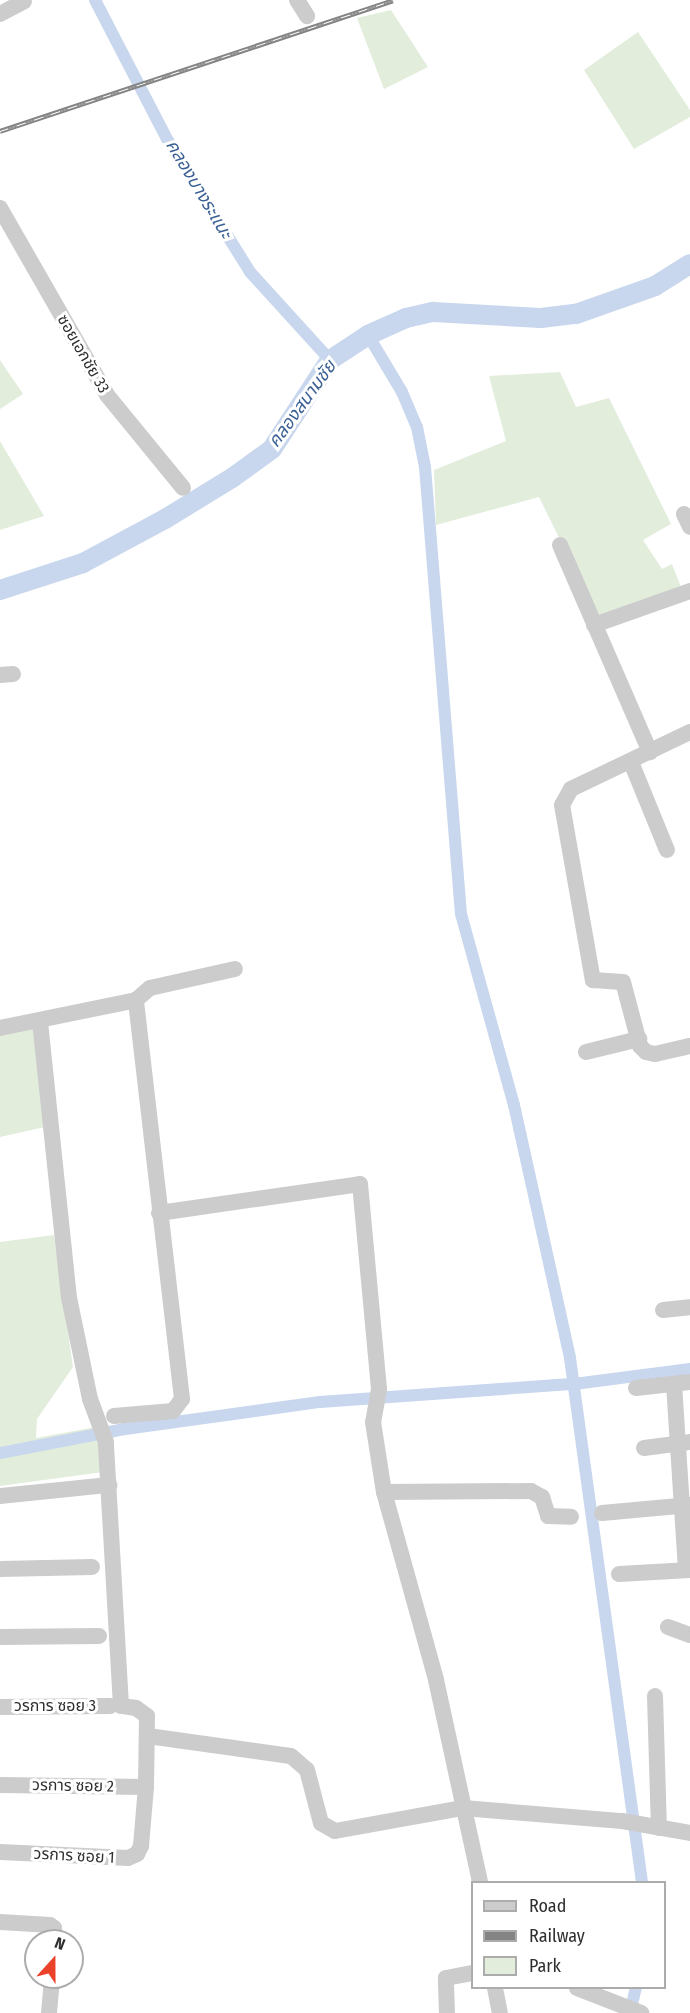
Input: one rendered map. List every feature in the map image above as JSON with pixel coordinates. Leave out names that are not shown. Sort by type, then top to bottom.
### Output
[{"type":"street","points":[[297,0],[307,16]]},
{"type":"street","points":[[0,14],[24,1]]},
{"type":"street","name":"ซอยเอกชัย 33","points":[[0,208],[106,395],[183,488]]},
{"type":"street","points":[[560,545],[650,752]]},
{"type":"street","points":[[594,625],[690,591]]},
{"type":"street","points":[[690,732],[571,789],[562,805],[592,980],[623,982],[639,1039],[646,1052],[655,1054],[690,1046]]},
{"type":"street","points":[[631,762],[667,850]]},
{"type":"street","points":[[0,1028],[136,1000],[150,988],[235,969]]},
{"type":"street","points":[[107,1429],[173,1411],[182,1400],[136,1000]]},
{"type":"street","points":[[40,1021],[69,1298],[90,1399],[107,1429],[116,1706]]},
{"type":"street","points":[[586,1052],[639,1039]]},
{"type":"street","points":[[159,1213],[360,1184],[379,1389],[373,1422],[384,1492],[436,1680],[480,1881]]},
{"type":"street","points":[[663,1310],[690,1307]]},
{"type":"street","points":[[619,1574],[688,1569],[682,1383],[636,1388]]},
{"type":"street","points":[[644,1448],[684,1442]]},
{"type":"street","points":[[0,1496],[109,1485]]},
{"type":"street","points":[[384,1492],[531,1491],[542,1497],[548,1516],[571,1517]]},
{"type":"street","points":[[602,1513],[687,1506]]},
{"type":"street","points":[[0,1569],[92,1567]]},
{"type":"street","points":[[668,1627],[690,1635]]},
{"type":"street","points":[[0,1637],[99,1636]]},
{"type":"street","points":[[650,1827],[655,1696]]},
{"type":"street","name":"วรการ ซอย 3","points":[[0,1707],[116,1706],[136,1708],[147,1716],[148,1736]]},
{"type":"street","points":[[147,1787],[148,1736],[291,1756],[308,1770],[321,1823],[335,1831],[463,1808],[622,1821],[690,1833]]},
{"type":"street","name":"วรการ ซอย 2","points":[[0,1785],[147,1787]]},
{"type":"street","name":"วรการ ซอย 1","points":[[0,1852],[128,1858],[136,1854],[141,1845],[147,1787]]},
{"type":"street","points":[[0,1922],[50,1924],[54,1929]]},
{"type":"street","points":[[447,2013],[446,1978],[471,1973]]},
{"type":"street","points":[[49,2013],[51,1989]]},
{"type":"street","points":[[495,1989],[500,2013]]},
{"type":"street","points":[[580,1989],[631,2008]]},
{"type":"green space","points":[[391,10],[428,67],[384,89],[357,18]]},
{"type":"green space","points":[[638,32],[690,110],[690,117],[634,149],[584,70]]},
{"type":"green space","points":[[0,360],[23,394],[0,409]]},
{"type":"green space","points":[[560,372],[576,407],[609,398],[671,524],[643,540],[662,569],[672,564],[681,587],[598,617],[539,497],[436,525],[434,470],[506,441],[489,376]]},
{"type":"green space","points":[[0,441],[44,516],[0,530]]},
{"type":"green space","points":[[34,1028],[45,1127],[0,1137],[0,1035]]},
{"type":"green space","points":[[54,1235],[73,1367],[37,1419],[36,1438],[96,1427],[103,1472],[0,1486],[0,1242]]},
{"type":"waterway","name":"คลองบางระแนะ","points":[[95,0],[167,139],[250,272],[330,360]]},
{"type":"waterway","name":"คลองสนามชัย","points":[[0,590],[83,563],[165,519],[232,478],[272,449],[330,360],[368,335],[406,318],[433,312],[541,318],[576,314],[655,286],[690,264]]},
{"type":"waterway","points":[[368,335],[402,392],[417,427],[425,467],[461,914],[514,1105],[570,1358],[642,1881]]},
{"type":"waterway","points":[[0,1453],[125,1429],[320,1402],[574,1384],[690,1369]]},
{"type":"waterway","points":[[630,2013],[636,1989]]},
{"type":"railway","points":[[0,131],[393,0]]}]
